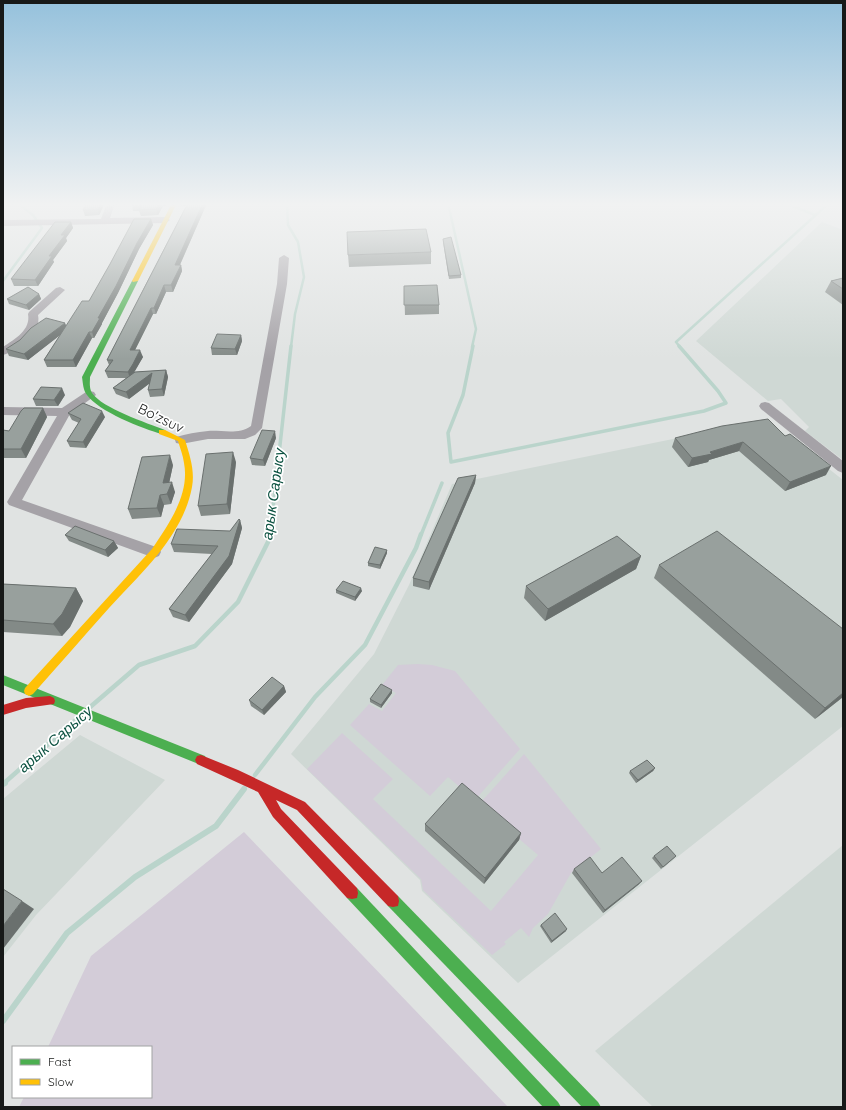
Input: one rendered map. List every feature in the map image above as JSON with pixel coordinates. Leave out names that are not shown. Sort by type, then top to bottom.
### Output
[{"type":"street","points":[[148,255],[86,377],[86,386],[90,395],[65,412],[14,502],[154,552]]},
{"type":"street","points":[[181,440],[208,435],[245,435],[256,428],[282,284],[284,258]]},
{"type":"street","points":[[3,352],[26,335],[34,322],[35,318],[33,314],[60,290]]},
{"type":"street","name":"Bo'zsuv","points":[[29,691],[165,539],[179,516],[189,480],[189,459],[181,440],[120,414],[90,395]]},
{"type":"street","points":[[765,406],[843,468]]},
{"type":"street","points":[[3,411],[65,412]]},
{"type":"street","points":[[3,680],[242,778],[301,806],[593,1107]]},
{"type":"street","points":[[3,710],[26,703],[55,702]]},
{"type":"street","points":[[261,788],[277,813],[553,1107]]},
{"type":"shaded area","points":[[787,255],[843,255],[843,460],[805,431],[809,427],[781,399],[768,401],[696,341]]},
{"type":"shaded area","points":[[767,420],[843,480],[843,726],[518,983],[422,891],[420,880],[291,754],[374,654],[409,585],[452,484]]},
{"type":"shaded area","points":[[398,665],[432,665],[455,671],[520,749],[475,800],[448,777],[430,796],[350,725],[369,704],[382,711],[396,693],[382,685]]},
{"type":"shaded area","points":[[342,733],[393,779],[373,799],[491,911],[538,855],[484,809],[482,801],[524,754],[601,849],[571,873],[548,914],[533,928],[529,937],[521,928],[504,942],[506,944],[492,955],[423,890],[421,879],[307,769]]},
{"type":"shaded area","points":[[80,735],[165,780],[36,915],[3,957],[3,799]]},
{"type":"shaded area","points":[[244,832],[508,1107],[19,1107],[24,1098],[152,1098],[152,1046],[48,1046],[91,956]]},
{"type":"shaded area","points":[[843,845],[843,1107],[653,1107],[595,1051]]},
{"type":"building","points":[[30,255],[52,256],[35,280],[11,279]]},
{"type":"building","points":[[115,255],[131,255],[98,318],[100,318],[92,332],[89,332],[73,360],[44,360],[82,301],[89,301]]},
{"type":"building","points":[[161,255],[180,255],[175,265],[181,265],[171,285],[164,285],[154,308],[151,308],[130,350],[140,350],[128,372],[105,371],[113,360],[107,360]]},
{"type":"building","points":[[446,255],[456,255],[461,275],[449,276]]},
{"type":"building","points":[[843,278],[843,289],[831,281]]},
{"type":"building","points":[[437,285],[439,305],[404,305],[404,286]]},
{"type":"building","points":[[28,287],[39,294],[26,305],[7,299]]},
{"type":"building","points":[[46,318],[65,323],[24,354],[6,349],[20,340],[31,328]]},
{"type":"building","points":[[217,334],[241,335],[235,349],[211,348]]},
{"type":"building","points":[[166,370],[162,389],[148,390],[152,373],[126,392],[113,388],[135,372]]},
{"type":"building","points":[[41,387],[62,388],[54,400],[33,399]]},
{"type":"building","points":[[83,403],[102,411],[83,442],[67,441],[81,419],[68,413]]},
{"type":"building","points":[[24,408],[43,408],[21,449],[3,449],[3,430],[9,431]]},
{"type":"building","points":[[768,419],[785,436],[790,434],[831,466],[790,482],[743,442],[710,452],[712,454],[692,458],[675,438],[722,426]]},
{"type":"building","points":[[262,430],[275,431],[263,460],[250,458]]},
{"type":"building","points":[[233,452],[227,504],[198,506],[206,454]]},
{"type":"building","points":[[170,455],[163,483],[172,482],[167,494],[160,495],[157,508],[128,509],[142,457]]},
{"type":"building","points":[[476,475],[429,582],[413,578],[458,478]]},
{"type":"building","points":[[239,519],[240,520],[229,556],[185,615],[169,609],[218,546],[171,544],[177,529],[230,531]]},
{"type":"building","points":[[75,526],[114,541],[105,550],[65,535]]},
{"type":"building","points":[[717,531],[843,629],[843,693],[825,708],[659,565]]},
{"type":"building","points":[[617,536],[641,556],[548,609],[526,586]]},
{"type":"building","points":[[375,547],[387,550],[380,565],[368,563]]},
{"type":"building","points":[[343,581],[361,588],[355,597],[336,590]]},
{"type":"building","points":[[3,584],[76,588],[62,614],[53,624],[3,620]]},
{"type":"building","points":[[272,677],[284,686],[262,710],[249,700]]},
{"type":"building","points":[[381,684],[392,690],[381,705],[370,699]]},
{"type":"building","points":[[647,760],[655,768],[638,780],[630,771]]},
{"type":"building","points":[[462,783],[521,833],[485,878],[425,824]]},
{"type":"building","points":[[667,846],[676,856],[663,867],[654,856]]},
{"type":"building","points":[[590,857],[602,873],[622,857],[642,881],[605,910],[574,869]]},
{"type":"building","points":[[3,889],[22,901],[3,926]]},
{"type":"building","points":[[555,913],[567,929],[552,941],[541,925]]},
{"type":"waterway","points":[[3,281],[22,255]]},
{"type":"waterway","name":"арык Сарысу","points":[[291,347],[295,314],[304,277],[300,255]]},
{"type":"waterway","points":[[460,255],[476,329],[472,347]]},
{"type":"waterway","points":[[680,347],[676,342],[772,255]]},
{"type":"waterway","name":"арык Сарысу","points":[[270,535],[291,346]]},
{"type":"waterway","points":[[473,346],[463,395],[448,433],[451,462],[704,411],[726,403],[718,391],[679,346]]},
{"type":"waterway","points":[[421,535],[442,483]]},
{"type":"waterway","name":"арык Сарысу","points":[[89,708],[139,665],[195,646],[238,602],[269,540],[270,534]]},
{"type":"waterway","points":[[255,775],[315,697],[365,645],[416,548],[421,534]]},
{"type":"waterway","name":"арык Сарысу","points":[[5,783],[3,784],[78,718]]},
{"type":"waterway","points":[[3,1021],[67,933],[135,877],[216,826],[244,789]]},
{"type":"traffic: fast","points":[[135,281],[86,377],[86,386],[90,395],[104,406],[162,432]]},
{"type":"traffic: fast","points":[[3,680],[201,760]]},
{"type":"traffic: fast","points":[[352,893],[553,1107]]},
{"type":"traffic: fast","points":[[393,901],[593,1107]]},
{"type":"traffic: slow","points":[[135,281],[148,255]]},
{"type":"traffic: slow","points":[[29,691],[155,551],[170,530],[181,509],[188,486],[189,463],[181,440],[162,432]]},
{"type":"traffic: jam","points":[[3,710],[26,703],[50,701]]},
{"type":"traffic: jam","points":[[201,760],[301,806],[393,901]]},
{"type":"traffic: jam","points":[[263,789],[277,813],[352,893]]}]
